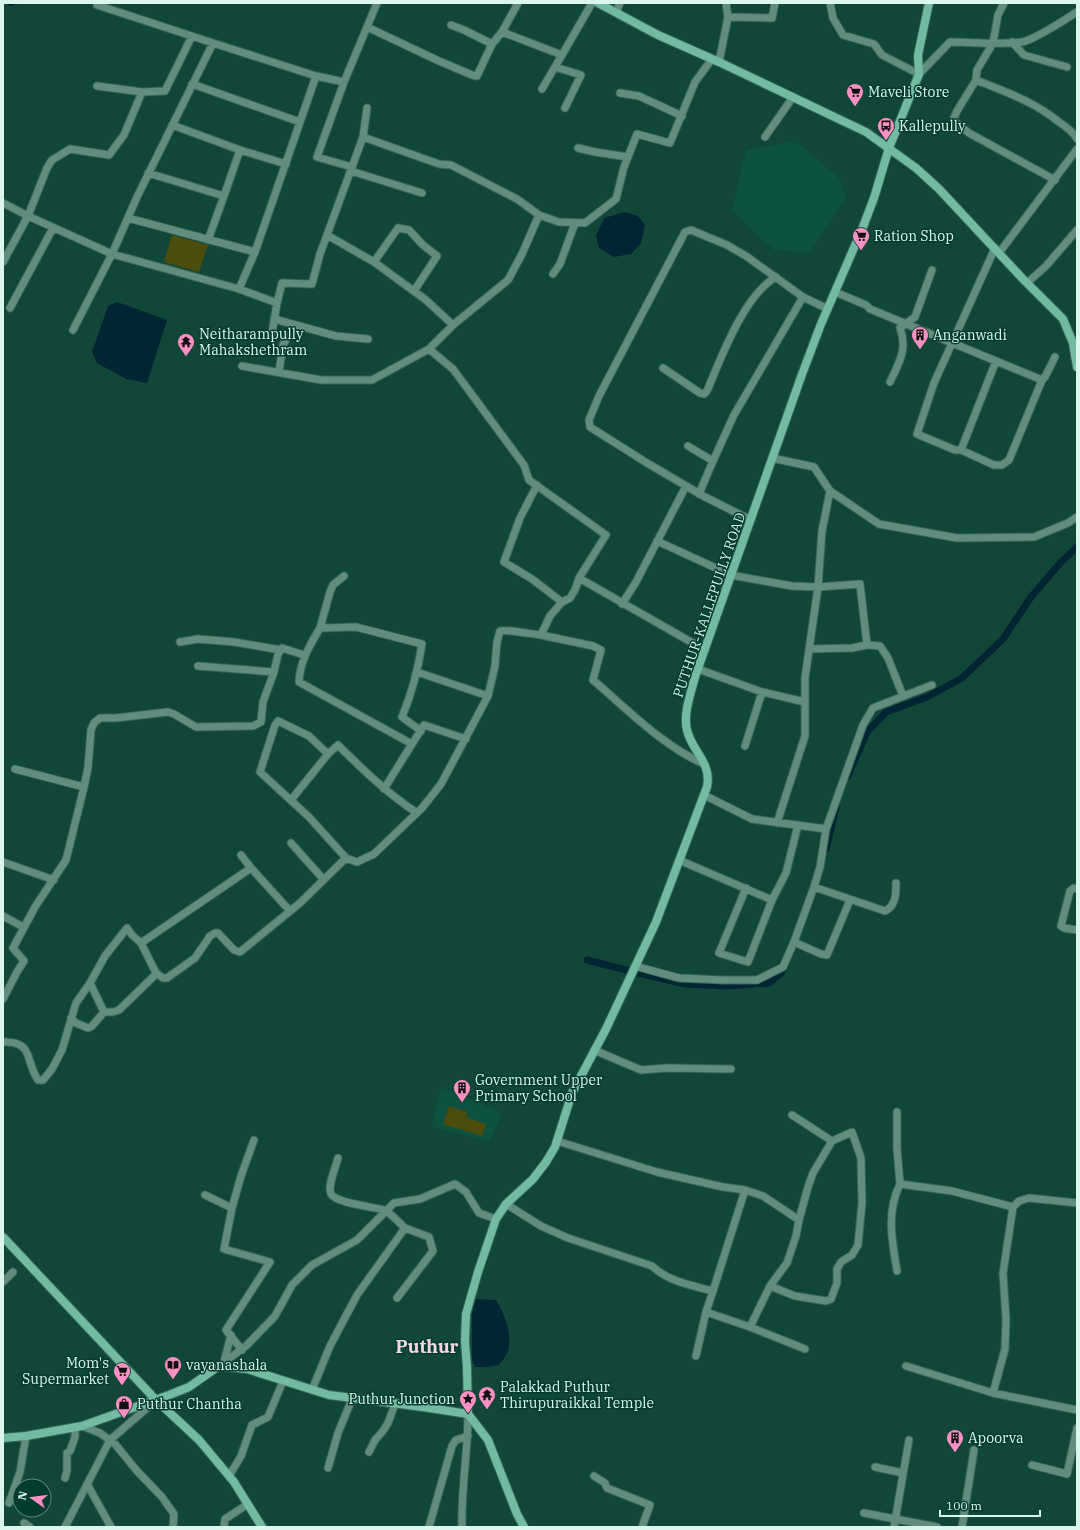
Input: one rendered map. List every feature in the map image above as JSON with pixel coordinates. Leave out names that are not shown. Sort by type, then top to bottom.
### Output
[{"type":"main road","points":[[598,3],[658,35],[715,60],[866,132],[916,168],[939,189],[1027,283],[1063,319],[1073,343],[1077,367]]},
{"type":"main road","points":[[919,74],[918,55],[929,3]]},
{"type":"main road","name":"PUTHUR-KALLEPULLY ROAD","points":[[468,1414],[465,1342],[466,1314],[476,1278],[496,1219],[506,1204],[533,1179],[546,1162],[557,1141],[572,1093],[656,922],[704,795],[709,778],[704,764],[690,740],[686,729],[686,716],[698,669],[772,458],[828,309],[866,220],[889,148],[919,74]]},
{"type":"main road","points":[[3,1237],[156,1400],[198,1440],[229,1476],[262,1527]]},
{"type":"main road","points":[[3,1438],[26,1436],[79,1427],[189,1387],[221,1364],[247,1369],[329,1395],[468,1414],[488,1440],[517,1514],[524,1527]]},
{"type":"street","points":[[377,3],[344,82],[317,157],[422,193]]},
{"type":"street","points":[[367,27],[438,61],[477,76],[492,44],[502,32],[518,3]]},
{"type":"street","points":[[542,89],[592,3]]},
{"type":"street","points":[[616,12],[620,3]]},
{"type":"street","points":[[363,137],[439,164],[451,166],[517,199],[539,215],[559,222],[585,223],[616,199],[624,167],[637,134],[670,143],[695,82],[715,60],[728,17],[726,3]]},
{"type":"street","points":[[728,17],[772,18],[775,3]]},
{"type":"street","points":[[830,3],[833,18],[844,35],[874,44],[882,55],[919,74],[950,42],[994,43],[1024,41],[1062,22],[1077,12]]},
{"type":"street","points":[[1004,3],[998,15],[994,43],[977,70],[976,80],[957,111],[954,118],[955,122],[969,133],[1055,180]]},
{"type":"street","points":[[97,5],[316,76],[344,82]]},
{"type":"street","points":[[450,26],[464,30],[492,44]]},
{"type":"street","points":[[502,32],[562,55]]},
{"type":"street","points":[[97,86],[142,92],[165,91],[192,36]]},
{"type":"street","points":[[1012,42],[1024,55],[1067,67]]},
{"type":"street","points":[[73,330],[112,254],[148,173],[213,43]]},
{"type":"street","points":[[555,67],[581,75],[565,108]]},
{"type":"street","points":[[239,289],[255,252],[316,76]]},
{"type":"street","points":[[976,80],[1025,99],[1049,114],[1074,133],[1077,139]]},
{"type":"street","points":[[192,84],[300,122]]},
{"type":"street","points":[[3,262],[28,216],[47,168],[52,160],[70,149],[109,155],[124,135],[142,92]]},
{"type":"street","points":[[620,93],[639,96],[682,116]]},
{"type":"street","points":[[765,137],[793,98]]},
{"type":"street","points":[[272,333],[282,283],[312,284],[320,254],[363,137],[367,108]]},
{"type":"street","points":[[172,125],[240,150],[286,164]]},
{"type":"street","points":[[578,148],[628,157]]},
{"type":"street","points":[[1055,357],[1042,380],[1009,460],[1002,464],[994,465],[961,450],[955,450],[917,434],[934,383],[997,250],[1055,180],[1077,149]]},
{"type":"street","points":[[208,240],[240,150]]},
{"type":"street","points":[[148,173],[224,196]]},
{"type":"street","points":[[3,203],[53,228],[112,254],[239,289],[277,303]]},
{"type":"street","points":[[242,366],[321,380],[372,380],[429,349],[453,325],[508,280],[522,254],[539,215]]},
{"type":"street","points":[[128,218],[255,252]]},
{"type":"street","points":[[553,274],[560,264],[575,223]]},
{"type":"street","points":[[10,308],[53,228]]},
{"type":"street","points":[[374,262],[398,228],[409,230],[423,245],[437,256],[414,291]]},
{"type":"street","points":[[751,520],[699,494],[590,427],[589,420],[599,396],[685,232],[691,230],[727,245],[761,265],[803,297],[828,309]]},
{"type":"street","points":[[1027,283],[1046,266],[1077,230]]},
{"type":"street","points":[[327,235],[374,262],[426,300],[453,325]]},
{"type":"street","points":[[890,382],[899,363],[904,347],[904,338],[900,328],[915,317],[932,270]]},
{"type":"street","points":[[663,368],[700,393],[704,394],[707,391],[731,335],[749,305],[766,282],[776,277]]},
{"type":"street","points":[[835,292],[906,324],[1042,380]]},
{"type":"street","points":[[699,494],[734,415],[803,297]]},
{"type":"street","points":[[274,319],[336,336],[368,339]]},
{"type":"street","points":[[279,372],[283,345],[288,336]]},
{"type":"street","points":[[429,349],[453,369],[524,465],[529,480],[606,535],[579,578],[575,590],[570,598],[562,602],[550,616],[541,634]]},
{"type":"street","points":[[961,450],[996,361]]},
{"type":"street","points":[[688,446],[713,461]]},
{"type":"street","points":[[772,458],[814,467],[830,491],[879,524],[957,538],[1034,537],[1077,518]]},
{"type":"street","points":[[537,485],[520,518],[504,562],[532,579],[562,602]]},
{"type":"street","points":[[622,604],[636,582],[686,486]]},
{"type":"street","points":[[777,823],[805,736],[805,678],[818,587],[822,532],[830,491]]},
{"type":"street","points":[[657,541],[731,575],[792,586],[818,587],[860,584],[866,645]]},
{"type":"street","points":[[344,576],[333,585],[330,592],[320,628],[304,655],[299,682],[412,744]]},
{"type":"street","points":[[579,578],[622,604],[705,650]]},
{"type":"street","points":[[320,628],[356,627],[422,644],[412,692],[402,717],[420,730]]},
{"type":"street","points":[[328,754],[309,736],[278,721],[275,724],[260,772],[314,822],[346,858],[357,862],[374,854],[417,813],[441,784],[488,696],[495,666],[497,642],[500,631],[504,630],[526,634],[541,634],[593,646],[601,650],[593,680],[650,730],[691,758],[704,764]]},
{"type":"street","points":[[180,642],[198,639],[234,642],[281,650],[282,648],[304,655]]},
{"type":"street","points":[[809,649],[852,648],[866,645],[880,646],[888,658],[903,696]]},
{"type":"street","points":[[3,999],[24,961],[13,948],[23,926],[66,860],[88,768],[91,730],[94,723],[100,718],[116,718],[168,712],[196,727],[253,726],[261,722],[263,702],[274,672],[278,654],[281,650]]},
{"type":"street","points":[[198,666],[274,672]]},
{"type":"street","points":[[698,669],[762,692],[805,702]]},
{"type":"street","points":[[417,672],[488,696]]},
{"type":"street","points":[[635,966],[679,978],[723,980],[757,980],[782,967],[794,942],[814,886],[820,867],[826,829],[863,725],[873,708],[932,685]]},
{"type":"street","points":[[746,746],[762,692]]},
{"type":"street","points":[[384,789],[424,725],[466,738]]},
{"type":"street","points":[[291,800],[328,754],[338,745],[384,789],[417,813]]},
{"type":"street","points":[[15,770],[84,787]]},
{"type":"street","points":[[704,795],[752,818],[777,823],[826,829]]},
{"type":"street","points":[[746,888],[719,952],[748,962],[772,900],[786,873],[798,825]]},
{"type":"street","points":[[291,843],[324,880]]},
{"type":"street","points":[[241,855],[290,911]]},
{"type":"street","points":[[3,1042],[18,1044],[26,1050],[35,1076],[38,1080],[44,1080],[52,1069],[62,1050],[76,1003],[105,956],[127,928],[141,943],[156,973],[163,978],[167,978],[195,958],[210,936],[214,933],[218,933],[234,950],[240,952],[290,911],[346,858]]},
{"type":"street","points":[[679,860],[772,900]]},
{"type":"street","points":[[3,862],[54,880]]},
{"type":"street","points":[[141,943],[251,868]]},
{"type":"street","points":[[814,886],[850,900],[887,911],[896,896],[896,883]]},
{"type":"street","points":[[1077,889],[1074,888],[1070,891],[1061,926],[1064,928],[1077,930]]},
{"type":"street","points":[[794,942],[821,954],[827,955],[850,900]]},
{"type":"street","points":[[3,916],[23,926]]},
{"type":"street","points":[[71,1018],[76,1023],[88,1028],[92,1026],[104,1012],[119,1010],[156,973]]},
{"type":"street","points":[[90,982],[104,1012]]},
{"type":"street","points":[[594,1050],[641,1070],[666,1068],[730,1069]]},
{"type":"street","points":[[897,1112],[897,1148],[900,1184],[893,1203],[890,1228],[898,1271]]},
{"type":"street","points":[[792,1115],[832,1141]]},
{"type":"street","points":[[750,1327],[770,1286],[787,1264],[813,1173],[832,1141],[852,1132],[861,1158],[862,1203],[858,1245],[852,1255],[841,1262],[837,1269],[837,1283],[831,1299],[826,1301],[795,1296],[770,1286]]},
{"type":"street","points":[[242,1350],[226,1330],[270,1262],[224,1249],[232,1208],[241,1176],[254,1140]]},
{"type":"street","points":[[557,1141],[657,1172],[723,1187],[745,1190],[763,1196],[799,1220]]},
{"type":"street","points":[[338,1158],[330,1186],[331,1193],[334,1197],[385,1211],[405,1228],[429,1237],[433,1251],[397,1298]]},
{"type":"street","points":[[221,1364],[242,1350],[274,1316],[292,1285],[312,1265],[356,1240],[394,1202],[420,1199],[455,1184],[466,1192],[479,1213],[496,1219]]},
{"type":"street","points":[[900,1184],[952,1191],[1013,1207]]},
{"type":"street","points":[[696,1356],[706,1312],[745,1190]]},
{"type":"street","points":[[205,1195],[232,1208]]},
{"type":"street","points":[[993,1393],[1005,1349],[1006,1319],[1003,1274],[1013,1207],[1019,1201],[1029,1198],[1077,1203]]},
{"type":"street","points":[[506,1204],[541,1226],[568,1238],[652,1266],[671,1280],[713,1291]]},
{"type":"street","points":[[312,1390],[330,1346],[357,1295],[405,1228]]},
{"type":"street","points":[[3,1282],[13,1272]]},
{"type":"street","points":[[706,1312],[750,1327],[805,1349]]},
{"type":"street","points":[[221,1364],[230,1335]]},
{"type":"street","points":[[906,1366],[993,1393],[1077,1410]]},
{"type":"street","points":[[229,1476],[241,1456],[252,1425],[268,1417],[283,1381]]},
{"type":"street","points":[[328,1468],[338,1432],[352,1399]]},
{"type":"street","points":[[65,1527],[110,1440],[156,1400]]},
{"type":"street","points":[[369,1452],[375,1440],[388,1423],[395,1404]]},
{"type":"street","points":[[462,1527],[468,1414]]},
{"type":"street","points":[[65,1478],[67,1470],[67,1453],[70,1452],[79,1427],[100,1433],[115,1444],[137,1471],[162,1497],[174,1514],[173,1527]]},
{"type":"street","points":[[1032,1465],[1067,1474],[1077,1428]]},
{"type":"street","points":[[9,1503],[20,1472],[26,1436]]},
{"type":"street","points":[[429,1527],[452,1446],[456,1440],[468,1436]]},
{"type":"street","points":[[894,1527],[909,1440]]},
{"type":"street","points":[[962,1527],[974,1450]]},
{"type":"street","points":[[875,1467],[903,1473]]},
{"type":"street","points":[[594,1476],[605,1483],[606,1488],[650,1505],[642,1527]]},
{"type":"street","points":[[87,1484],[111,1527]]},
{"type":"street","points":[[224,1527],[225,1519],[248,1504]]},
{"type":"street","points":[[864,1513],[937,1527]]},
{"type":"street","points":[[24,1523],[30,1527]]},
{"type":"shaded area","points":[[790,142],[799,144],[839,178],[846,199],[810,252],[774,250],[732,211],[746,150]]},
{"type":"shaded area","points":[[172,235],[208,245],[199,272],[164,262]]},
{"type":"shaded area","points":[[441,1087],[502,1113],[489,1142],[432,1126]]},
{"type":"shaded area","points":[[449,1106],[467,1112],[466,1117],[486,1124],[482,1136],[443,1124]]},
{"type":"water","points":[[625,212],[638,216],[645,225],[641,243],[631,254],[614,257],[599,248],[596,236],[604,218]]},
{"type":"water","points":[[117,302],[167,320],[147,383],[126,379],[97,363],[92,352],[108,306]]},
{"type":"water","points":[[476,1299],[496,1300],[505,1318],[510,1338],[508,1351],[499,1365],[475,1367],[472,1360],[472,1314]]},
{"type":"waterway","points":[[6,3],[11,5],[16,3]]},
{"type":"waterway","points":[[848,776],[867,732],[886,712],[927,697],[962,678],[1003,639],[1031,597],[1061,562],[1077,547]]},
{"type":"waterway","points":[[826,849],[836,808]]},
{"type":"waterway","points":[[587,960],[626,970]]},
{"type":"waterway","points":[[638,973],[685,984],[726,986],[769,983],[781,973],[786,963]]},
{"type":"place","name":"Maveli Store","points":[[855,107]]},
{"type":"place","name":"Kallepully","points":[[886,141]]},
{"type":"place","name":"Ration Shop","points":[[861,251]]},
{"type":"place","name":"Anganwadi","points":[[920,350]]},
{"type":"place","name":"Neitharampully Mahakshethram","points":[[186,357]]},
{"type":"place","name":"Government Upper Primary School","points":[[462,1103]]},
{"type":"place","name":"vayanashala","points":[[173,1380]]},
{"type":"place","name":"Mom's Supermarket","points":[[122,1386]]},
{"type":"place","name":"Palakkad Puthur Thirupuraikkal Temple","points":[[487,1410]]},
{"type":"place","name":"Puthur Junction","points":[[468,1414]]},
{"type":"place","name":"Puthur Chantha","points":[[124,1419]]},
{"type":"place","name":"Apoorva","points":[[955,1453]]},
{"type":"district","name":"Puthur","points":[[427,1347]]}]
